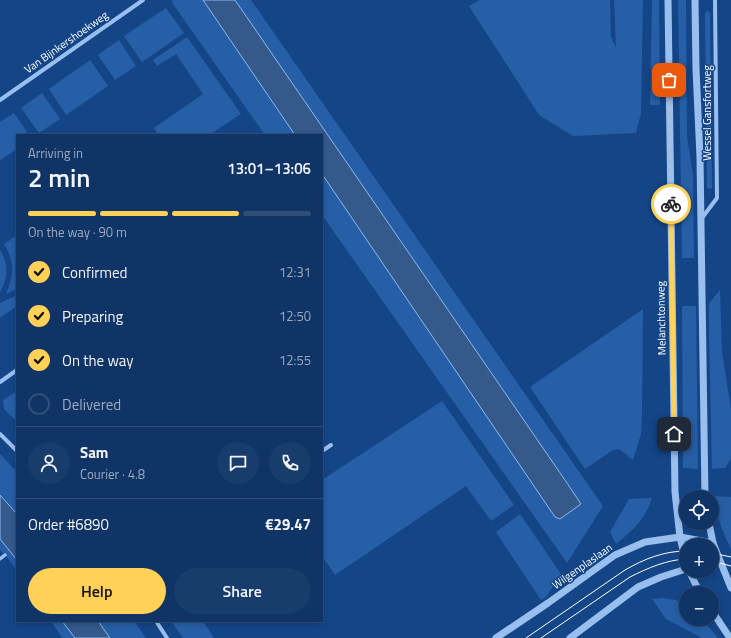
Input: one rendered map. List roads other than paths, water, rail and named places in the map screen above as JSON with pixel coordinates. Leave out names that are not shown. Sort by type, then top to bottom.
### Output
[{"type":"street","name":"Van Bijnkershoekweg","points":[[0,100],[143,0]]},
{"type":"street","name":"Melanchtonweg","points":[[668,0],[675,492],[680,536]]},
{"type":"street","points":[[695,0],[705,490]]},
{"type":"street","name":"Wessel Gansfortweg","points":[[700,220],[717,198],[716,0]]},
{"type":"street","points":[[0,382],[16,371]]},
{"type":"street","points":[[0,434],[16,450]]},
{"type":"street","points":[[323,450],[331,445]]},
{"type":"street","name":"Wilgenplaslaan","points":[[496,638],[615,555],[645,542],[680,536],[688,538]]},
{"type":"street","points":[[0,558],[5,555]]},
{"type":"street","points":[[719,560],[731,588]]},
{"type":"street","points":[[570,638],[638,587],[679,571]]},
{"type":"street","points":[[157,622],[168,638]]},
{"type":"street","points":[[719,622],[730,638]]},
{"type":"tram line","points":[[526,638],[632,566],[662,554],[679,551]]},
{"type":"tram line","points":[[719,554],[731,557]]},
{"type":"tram line","points":[[541,638],[630,577],[657,565],[679,560]]},
{"type":"tram line","points":[[719,563],[731,566]]}]
